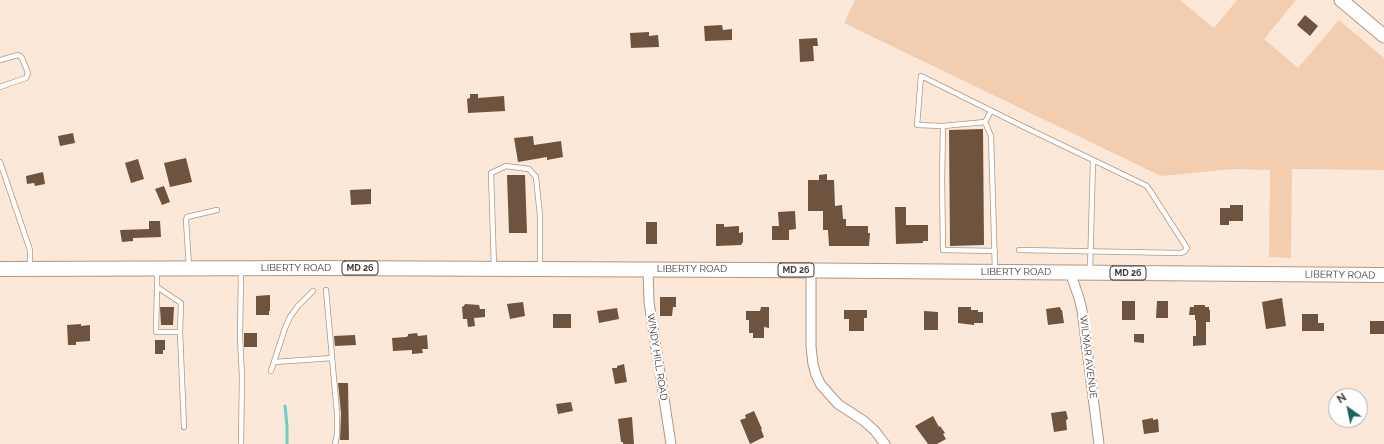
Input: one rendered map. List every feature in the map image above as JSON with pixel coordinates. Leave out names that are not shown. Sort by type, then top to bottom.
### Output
[{"type":"main road","name":"LIBERTY ROAD","points":[[0,269],[241,267],[1384,275]]},
{"type":"street","points":[[1341,0],[1384,36]]},
{"type":"street","name":"WINDY HILL ROAD","points":[[648,269],[649,302],[671,444]]},
{"type":"street","points":[[811,270],[811,348],[816,375],[821,385],[833,400],[875,431],[885,444]]},
{"type":"street","name":"WILMAR AVENUE","points":[[1070,272],[1082,310],[1099,444]]},
{"type":"lane","points":[[0,60],[18,55],[22,58],[28,73],[26,78],[0,87]]},
{"type":"lane","points":[[985,122],[944,126],[917,125],[921,76],[1148,186],[1187,248],[1184,252],[1180,253],[1020,250]]},
{"type":"lane","points":[[985,122],[991,111]]},
{"type":"lane","points":[[985,122],[991,136],[995,272]]},
{"type":"lane","points":[[944,126],[942,180],[943,250],[995,251]]},
{"type":"lane","points":[[1090,272],[1093,160]]},
{"type":"lane","points":[[0,162],[30,250],[30,269]]},
{"type":"lane","points":[[494,269],[491,174],[506,166],[529,168],[536,177],[540,216],[540,269]]},
{"type":"lane","points":[[190,268],[186,220],[188,217],[217,210]]},
{"type":"lane","points":[[240,444],[242,377],[240,337],[241,267]]},
{"type":"lane","points":[[157,268],[156,332],[180,332]]},
{"type":"lane","points":[[157,287],[181,303],[180,332],[184,427]]},
{"type":"lane","points":[[271,371],[290,317],[313,290]]},
{"type":"lane","points":[[326,290],[337,412],[337,434],[335,444]]},
{"type":"lane","points":[[274,362],[332,358]]},
{"type":"shaded area","points":[[855,0],[1180,0],[1214,28],[1237,0],[1296,0],[1264,39],[1298,68],[1339,20],[1384,58],[1384,170],[1292,169],[1291,258],[1269,257],[1270,170],[1234,169],[1161,176],[844,23]]},
{"type":"building","points":[[1305,15],[1318,26],[1310,36],[1297,25]]},
{"type":"building","points":[[722,25],[723,30],[732,29],[732,40],[705,41],[704,26]]},
{"type":"building","points":[[649,32],[649,36],[658,35],[659,47],[631,48],[630,33]]},
{"type":"building","points":[[817,38],[818,46],[813,46],[814,61],[800,62],[799,39]]},
{"type":"building","points":[[470,94],[478,94],[478,98],[504,96],[505,111],[468,113],[467,99],[470,98]]},
{"type":"building","points":[[983,129],[984,245],[950,246],[949,130]]},
{"type":"building","points":[[73,133],[75,143],[60,146],[58,136]]},
{"type":"building","points":[[533,136],[534,145],[561,141],[563,157],[547,160],[547,157],[518,162],[514,138]]},
{"type":"building","points":[[186,158],[192,182],[170,187],[164,163]]},
{"type":"building","points":[[138,159],[144,179],[131,183],[125,163]]},
{"type":"building","points":[[43,172],[45,184],[35,186],[34,183],[27,184],[26,176]]},
{"type":"building","points":[[827,174],[827,180],[834,180],[835,206],[842,205],[843,219],[846,219],[846,226],[868,226],[868,233],[870,233],[869,246],[829,246],[828,230],[823,230],[823,211],[808,211],[808,180],[819,180],[819,175]]},
{"type":"building","points":[[507,175],[525,175],[527,233],[509,233]]},
{"type":"building","points":[[164,186],[170,202],[162,205],[155,189]]},
{"type":"building","points":[[371,189],[371,204],[351,205],[350,190]]},
{"type":"building","points":[[1230,205],[1243,205],[1243,221],[1229,221],[1229,225],[1220,225],[1220,208],[1230,208]]},
{"type":"building","points":[[895,207],[906,207],[906,225],[928,225],[928,241],[923,241],[923,243],[896,244]]},
{"type":"building","points":[[795,211],[796,229],[789,230],[789,240],[772,240],[772,226],[779,226],[778,212]]},
{"type":"building","points":[[149,221],[160,221],[161,237],[133,238],[133,241],[122,242],[120,230],[149,229]]},
{"type":"building","points":[[646,222],[657,222],[657,244],[646,244]]},
{"type":"building","points":[[716,224],[724,224],[724,227],[739,226],[739,233],[743,232],[743,242],[741,245],[716,246]]},
{"type":"building","points":[[270,295],[269,315],[256,315],[256,296]]},
{"type":"building","points":[[660,297],[676,297],[676,307],[673,307],[672,316],[660,316]]},
{"type":"building","points":[[1282,298],[1286,326],[1266,329],[1262,302]]},
{"type":"building","points":[[1122,301],[1135,301],[1135,320],[1122,320]]},
{"type":"building","points":[[1157,301],[1168,301],[1168,318],[1156,318]]},
{"type":"building","points":[[523,302],[525,316],[510,319],[507,304]]},
{"type":"building","points":[[465,304],[479,305],[480,309],[485,309],[485,317],[474,318],[475,326],[468,327],[467,319],[463,319],[462,307]]},
{"type":"building","points":[[1194,305],[1205,305],[1205,307],[1209,307],[1210,310],[1210,322],[1206,322],[1206,345],[1193,346],[1193,336],[1196,336],[1196,320],[1195,315],[1189,315],[1190,307],[1194,307]]},
{"type":"building","points":[[160,307],[174,307],[173,325],[161,325]]},
{"type":"building","points":[[761,307],[769,307],[769,328],[764,327],[764,338],[753,338],[753,333],[749,333],[749,320],[746,320],[746,311],[760,311]]},
{"type":"building","points":[[958,307],[971,307],[971,310],[983,312],[983,323],[974,323],[974,325],[958,323]]},
{"type":"building","points":[[1060,307],[1062,310],[1064,323],[1048,325],[1046,309]]},
{"type":"building","points":[[617,308],[619,319],[599,323],[597,311]]},
{"type":"building","points":[[844,310],[867,310],[867,318],[864,318],[864,331],[849,331],[849,319],[844,319]]},
{"type":"building","points":[[924,311],[938,312],[938,330],[924,330]]},
{"type":"building","points":[[553,314],[571,314],[571,328],[553,328]]},
{"type":"building","points":[[1302,314],[1318,314],[1318,323],[1324,323],[1324,331],[1302,331]]},
{"type":"building","points":[[1370,321],[1384,321],[1384,334],[1370,334]]},
{"type":"building","points":[[81,324],[81,326],[90,325],[90,341],[76,342],[76,345],[68,345],[67,325]]},
{"type":"building","points":[[244,333],[257,333],[257,347],[244,347]]},
{"type":"building","points":[[417,333],[418,336],[427,335],[428,349],[422,349],[423,353],[412,354],[412,350],[393,351],[392,338],[406,337],[408,334]]},
{"type":"building","points":[[1134,334],[1144,334],[1144,343],[1134,342]]},
{"type":"building","points":[[355,335],[356,345],[335,346],[334,336]]},
{"type":"building","points":[[155,340],[165,340],[165,350],[163,350],[163,354],[155,354]]},
{"type":"building","points":[[624,364],[627,382],[615,384],[612,368],[617,368],[617,366]]},
{"type":"building","points":[[338,383],[348,383],[349,440],[340,440],[341,413]]},
{"type":"building","points":[[571,402],[573,411],[558,414],[556,404]]},
{"type":"building","points":[[754,411],[764,437],[750,444],[740,420],[746,418],[745,415]]},
{"type":"building","points":[[1066,411],[1068,419],[1066,420],[1067,430],[1054,432],[1051,413]]},
{"type":"building","points":[[933,416],[939,427],[940,426],[945,433],[943,434],[946,439],[937,444],[928,444],[915,426]]},
{"type":"building","points":[[632,417],[634,444],[623,444],[623,442],[621,442],[618,419]]},
{"type":"building","points":[[1153,418],[1153,420],[1158,419],[1159,432],[1144,434],[1142,420]]},
{"type":"waterway","points":[[285,406],[287,444]]}]
